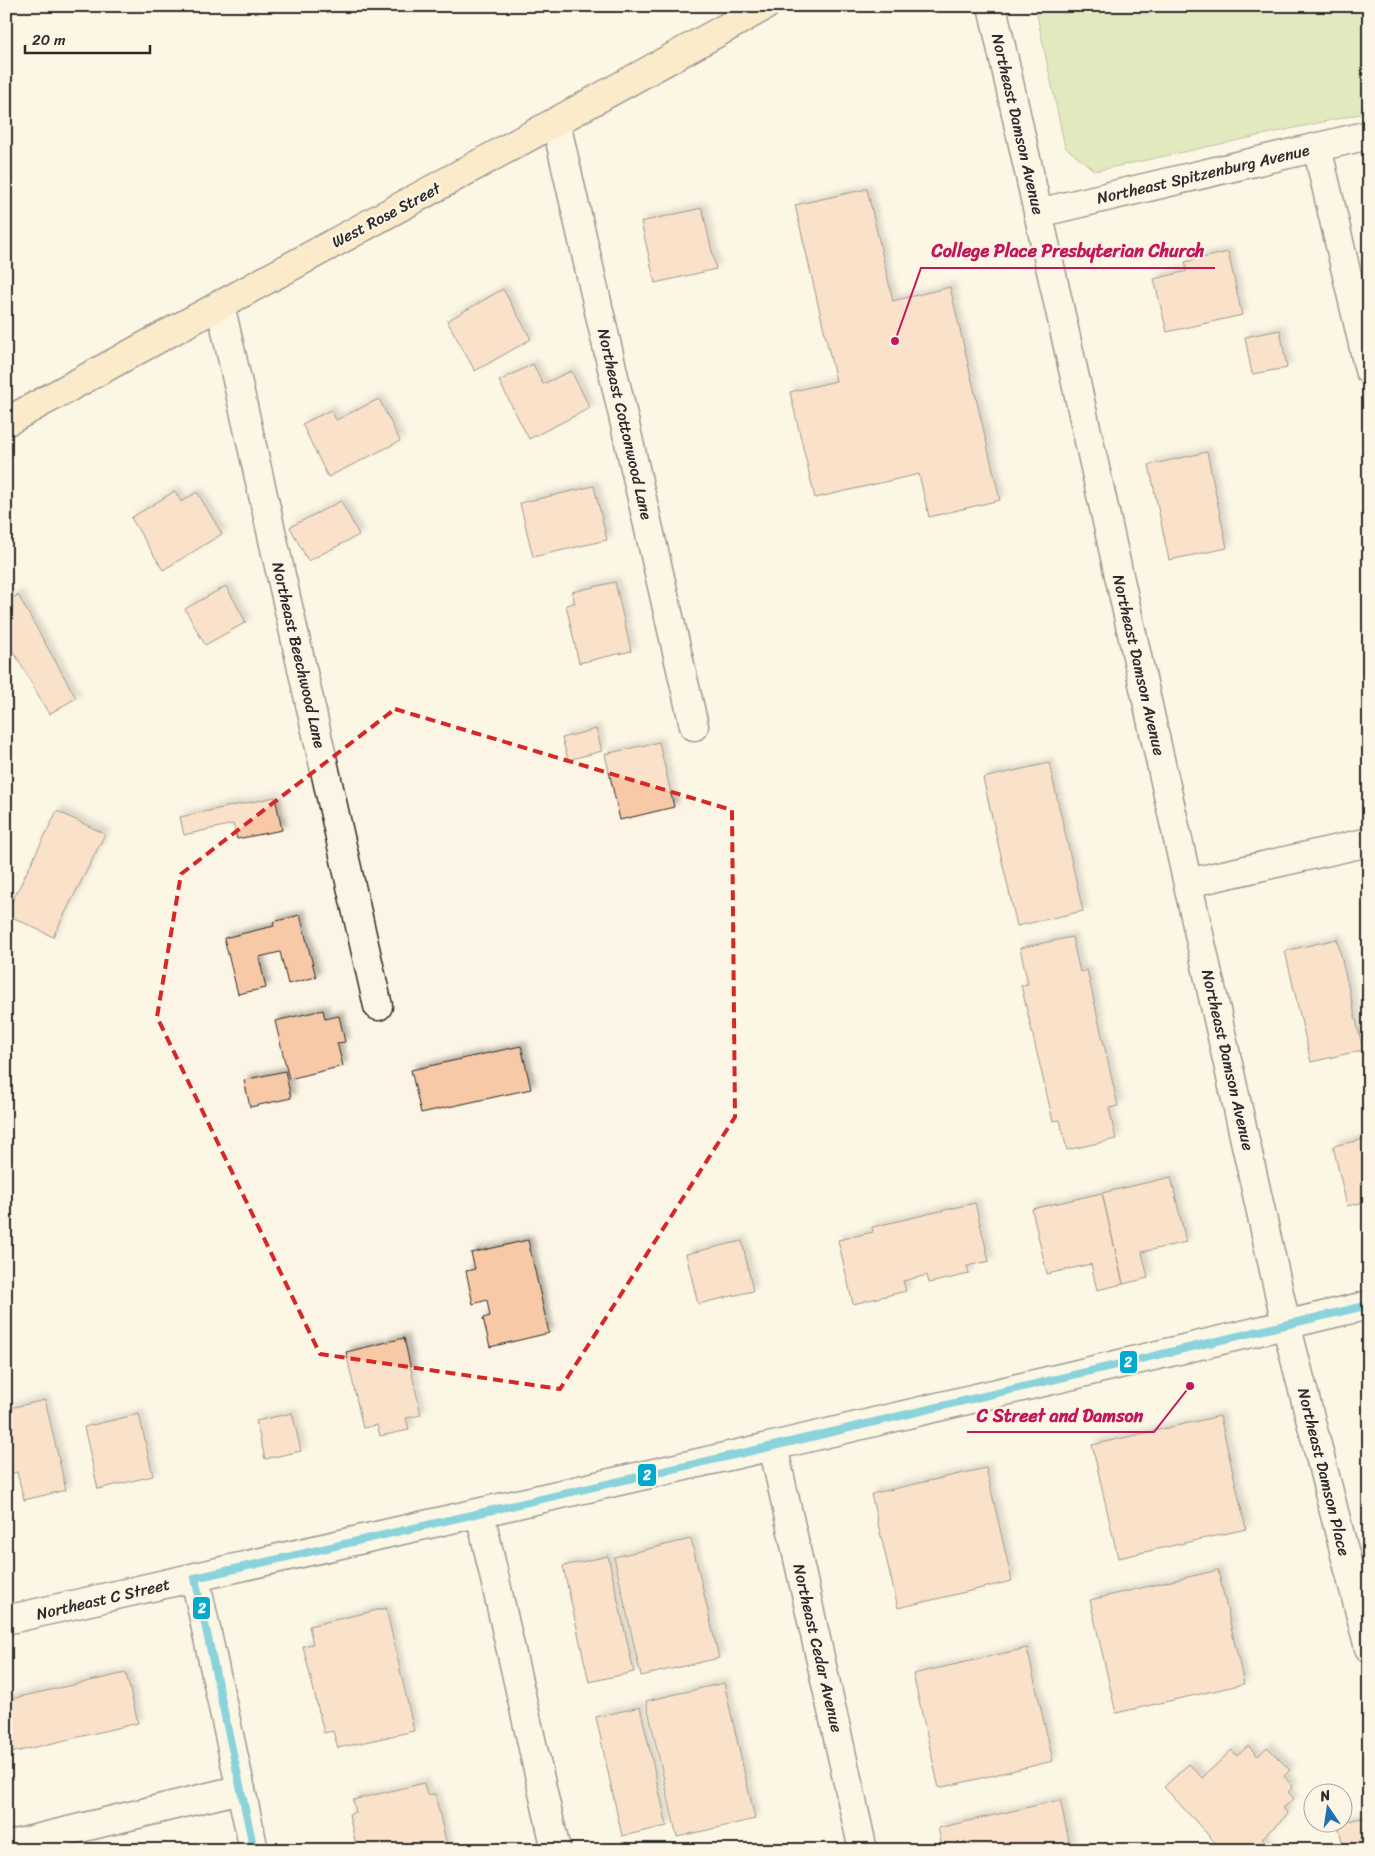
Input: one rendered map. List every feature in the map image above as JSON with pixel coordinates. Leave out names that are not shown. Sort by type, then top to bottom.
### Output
[{"type":"main road","name":"West Rose Street","points":[[6,422],[556,123],[765,6]]},
{"type":"street","name":"Northeast Damson Avenue","points":[[992,6],[1286,1324]]},
{"type":"street","name":"Northeast Cottonwood Lane","points":[[556,123],[694,726]]},
{"type":"street","name":"Northeast Spitzenburg Avenue","points":[[1038,213],[1369,135]]},
{"type":"street","points":[[1317,147],[1369,370]]},
{"type":"street","name":"Northeast Beechwood Lane","points":[[220,304],[378,1006]]},
{"type":"street","points":[[1188,883],[1369,842]]},
{"type":"street","name":"Northeast C Street","points":[[6,1620],[773,1446],[1369,1305]]},
{"type":"street","name":"Northeast Damson Place","points":[[1286,1324],[1369,1648]]},
{"type":"street","name":"Northeast Cedar Avenue","points":[[773,1446],[863,1850]]},
{"type":"street","points":[[480,1513],[556,1850]]},
{"type":"street","points":[[195,1578],[254,1850]]},
{"type":"street","points":[[6,1846],[241,1789]]},
{"type":"highlighted area","points":[[395,709],[732,810],[735,1117],[560,1389],[320,1354],[157,1017],[181,874]]},
{"type":"green space","points":[[1035,6],[1369,6],[1369,112],[1095,171],[1065,147]]},
{"type":"building","points":[[867,189],[893,301],[950,287],[1000,500],[929,517],[919,474],[815,498],[790,392],[836,381],[795,205]]},
{"type":"building","points":[[702,208],[716,269],[655,283],[641,222]]},
{"type":"building","points":[[1228,252],[1242,315],[1167,332],[1154,279],[1187,271],[1185,262]]},
{"type":"building","points":[[503,289],[531,339],[475,371],[447,321]]},
{"type":"building","points":[[1280,330],[1287,368],[1252,374],[1245,337]]},
{"type":"building","points":[[533,364],[543,384],[571,371],[590,408],[529,439],[499,381]]},
{"type":"building","points":[[379,399],[400,441],[328,477],[302,424],[331,410],[336,420]]},
{"type":"building","points":[[1207,452],[1227,548],[1169,560],[1149,465]]},
{"type":"building","points":[[594,486],[607,540],[533,557],[520,503]]},
{"type":"building","points":[[175,491],[181,502],[197,492],[222,534],[163,570],[131,518]]},
{"type":"building","points":[[341,501],[359,535],[308,561],[290,527]]},
{"type":"building","points":[[615,582],[631,651],[579,663],[566,605],[575,603],[572,592]]},
{"type":"building","points":[[226,586],[246,622],[205,645],[185,609]]},
{"type":"building","points":[[18,595],[76,698],[49,714],[6,638],[6,602]]},
{"type":"building","points":[[596,729],[602,751],[568,760],[562,738]]},
{"type":"building","points":[[659,742],[674,807],[620,820],[605,754]]},
{"type":"building","points":[[1049,763],[1083,911],[1017,926],[983,778]]},
{"type":"building","points":[[275,797],[282,830],[237,839],[233,824],[184,835],[180,817]]},
{"type":"building","points":[[57,811],[105,834],[53,937],[6,914]]},
{"type":"building","points":[[300,915],[316,977],[288,984],[280,952],[259,957],[266,988],[238,994],[224,938],[274,926],[273,922]]},
{"type":"building","points":[[1072,937],[1080,972],[1087,970],[1118,1106],[1109,1108],[1116,1139],[1067,1150],[1060,1120],[1053,1121],[1021,985],[1028,984],[1020,948]]},
{"type":"building","points":[[1337,939],[1363,1050],[1311,1062],[1285,951]]},
{"type":"building","points":[[323,1010],[325,1019],[339,1016],[345,1042],[337,1043],[343,1066],[289,1079],[275,1021]]},
{"type":"building","points":[[521,1046],[531,1089],[421,1113],[411,1070]]},
{"type":"building","points":[[285,1071],[291,1098],[250,1107],[244,1080]]},
{"type":"building","points":[[1369,1138],[1369,1201],[1347,1206],[1333,1146]]},
{"type":"building","points":[[1171,1177],[1186,1242],[1142,1252],[1148,1278],[1123,1284],[1102,1193]]},
{"type":"building","points":[[1102,1193],[1123,1284],[1097,1290],[1091,1264],[1047,1274],[1032,1209]]},
{"type":"building","points":[[975,1203],[989,1261],[967,1266],[969,1274],[929,1283],[927,1275],[903,1281],[906,1291],[853,1304],[838,1240],[873,1232],[872,1227]]},
{"type":"building","points":[[528,1240],[549,1333],[490,1347],[483,1318],[490,1316],[487,1300],[473,1304],[466,1271],[475,1269],[471,1253]]},
{"type":"building","points":[[742,1241],[753,1291],[698,1304],[686,1254]]},
{"type":"building","points":[[404,1338],[421,1415],[406,1418],[409,1430],[380,1436],[377,1425],[363,1428],[346,1352]]},
{"type":"building","points":[[45,1400],[66,1490],[24,1500],[17,1472],[6,1475],[6,1424],[13,1422],[10,1408]]},
{"type":"building","points":[[292,1413],[301,1451],[265,1459],[256,1421]]},
{"type":"building","points":[[139,1414],[153,1476],[98,1489],[84,1427]]},
{"type":"building","points":[[1220,1416],[1246,1529],[1118,1558],[1092,1445]]},
{"type":"building","points":[[986,1468],[1012,1581],[898,1608],[871,1494]]},
{"type":"building","points":[[691,1539],[719,1658],[641,1676],[614,1557]]},
{"type":"building","points":[[608,1556],[634,1672],[589,1682],[563,1566]]},
{"type":"building","points":[[1218,1570],[1244,1684],[1116,1713],[1090,1600]]},
{"type":"building","points":[[386,1608],[414,1731],[338,1748],[333,1731],[324,1733],[303,1646],[313,1644],[309,1626]]},
{"type":"building","points":[[1027,1648],[1053,1761],[939,1788],[913,1674]]},
{"type":"building","points":[[126,1673],[138,1723],[6,1754],[6,1700]]},
{"type":"building","points":[[724,1683],[755,1819],[677,1837],[646,1701]]},
{"type":"building","points":[[640,1707],[667,1826],[622,1836],[596,1717]]},
{"type":"building","points":[[1248,1746],[1258,1756],[1267,1747],[1290,1770],[1284,1776],[1293,1787],[1288,1792],[1294,1799],[1283,1808],[1288,1814],[1262,1838],[1273,1850],[1222,1850],[1164,1787],[1189,1764],[1202,1778],[1232,1750],[1237,1756]]},
{"type":"building","points":[[424,1783],[427,1795],[435,1794],[448,1850],[357,1850],[349,1814],[356,1812],[353,1800]]},
{"type":"building","points":[[1060,1800],[1071,1850],[943,1850],[938,1828]]},
{"type":"building","points":[[1369,1816],[1369,1850],[1344,1850],[1340,1834],[1352,1834],[1352,1820]]},
{"type":"transit line","name":"2","points":[[254,1850],[195,1578],[773,1446],[1369,1305]]},
{"type":"place","name":"College Place Presbyterian Church","points":[[895,341]]},
{"type":"place","name":"C Street and Damson","points":[[1190,1386]]}]
